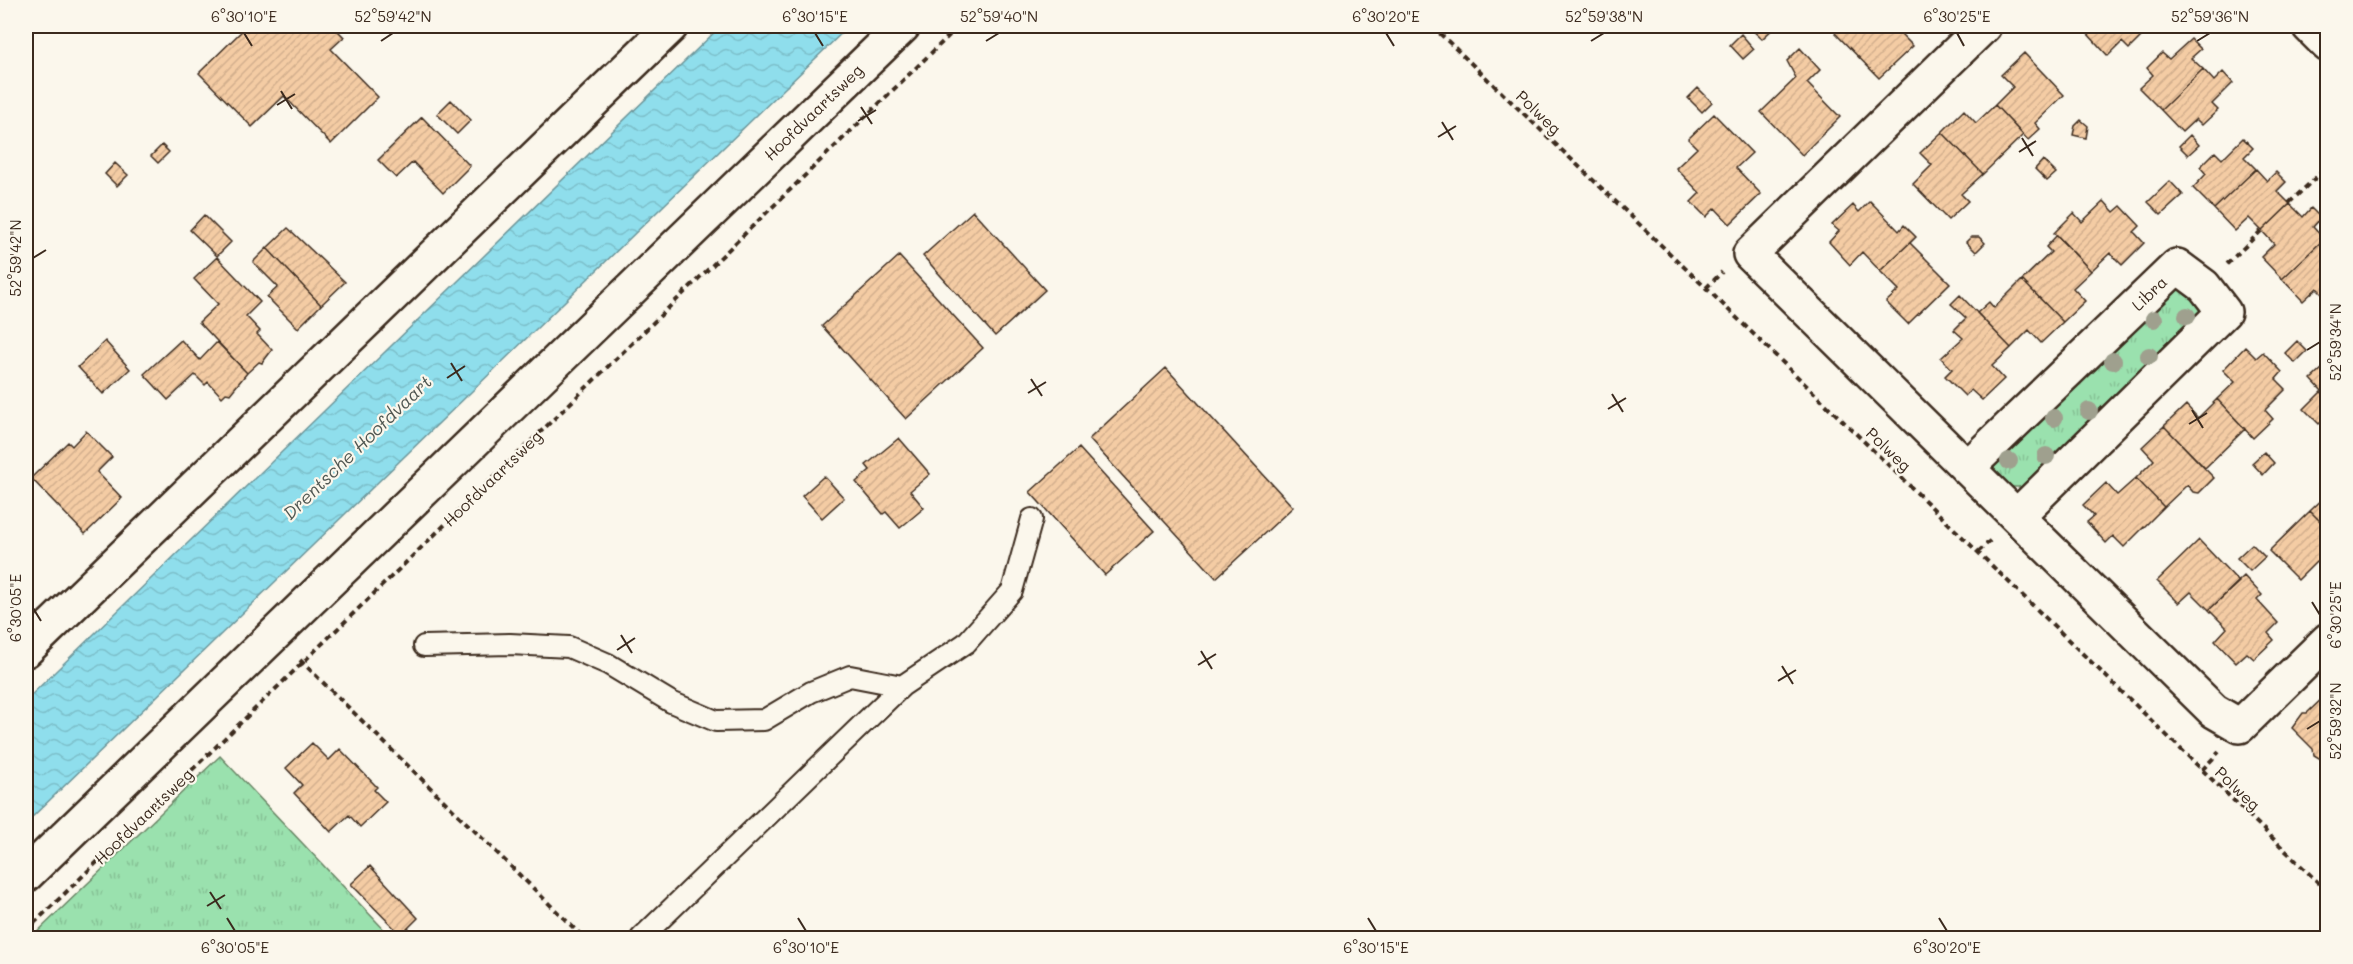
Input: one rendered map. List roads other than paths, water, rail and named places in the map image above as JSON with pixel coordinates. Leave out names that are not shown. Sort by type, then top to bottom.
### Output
[{"type":"street","points":[[26,650],[671,26]]},
{"type":"street","name":"Hoofdvaartsweg","points":[[26,875],[903,26]]},
{"type":"street","points":[[1984,26],[1750,254],[2214,711],[2240,726],[2328,640]]},
{"type":"street","points":[[2309,26],[2328,45]]},
{"type":"street","name":"Libra","points":[[1967,468],[2177,266],[2204,286],[2224,312],[2017,516]]},
{"type":"lane","points":[[641,939],[902,686],[966,643],[1012,591],[1032,519]]},
{"type":"lane","points":[[424,646],[569,647],[608,664],[671,702],[716,721],[764,720],[811,692],[850,676],[902,686]]},
{"type":"water","name":"Drentsche Hoofdvaart","points":[[721,26],[849,26],[26,823],[26,700]]}]
